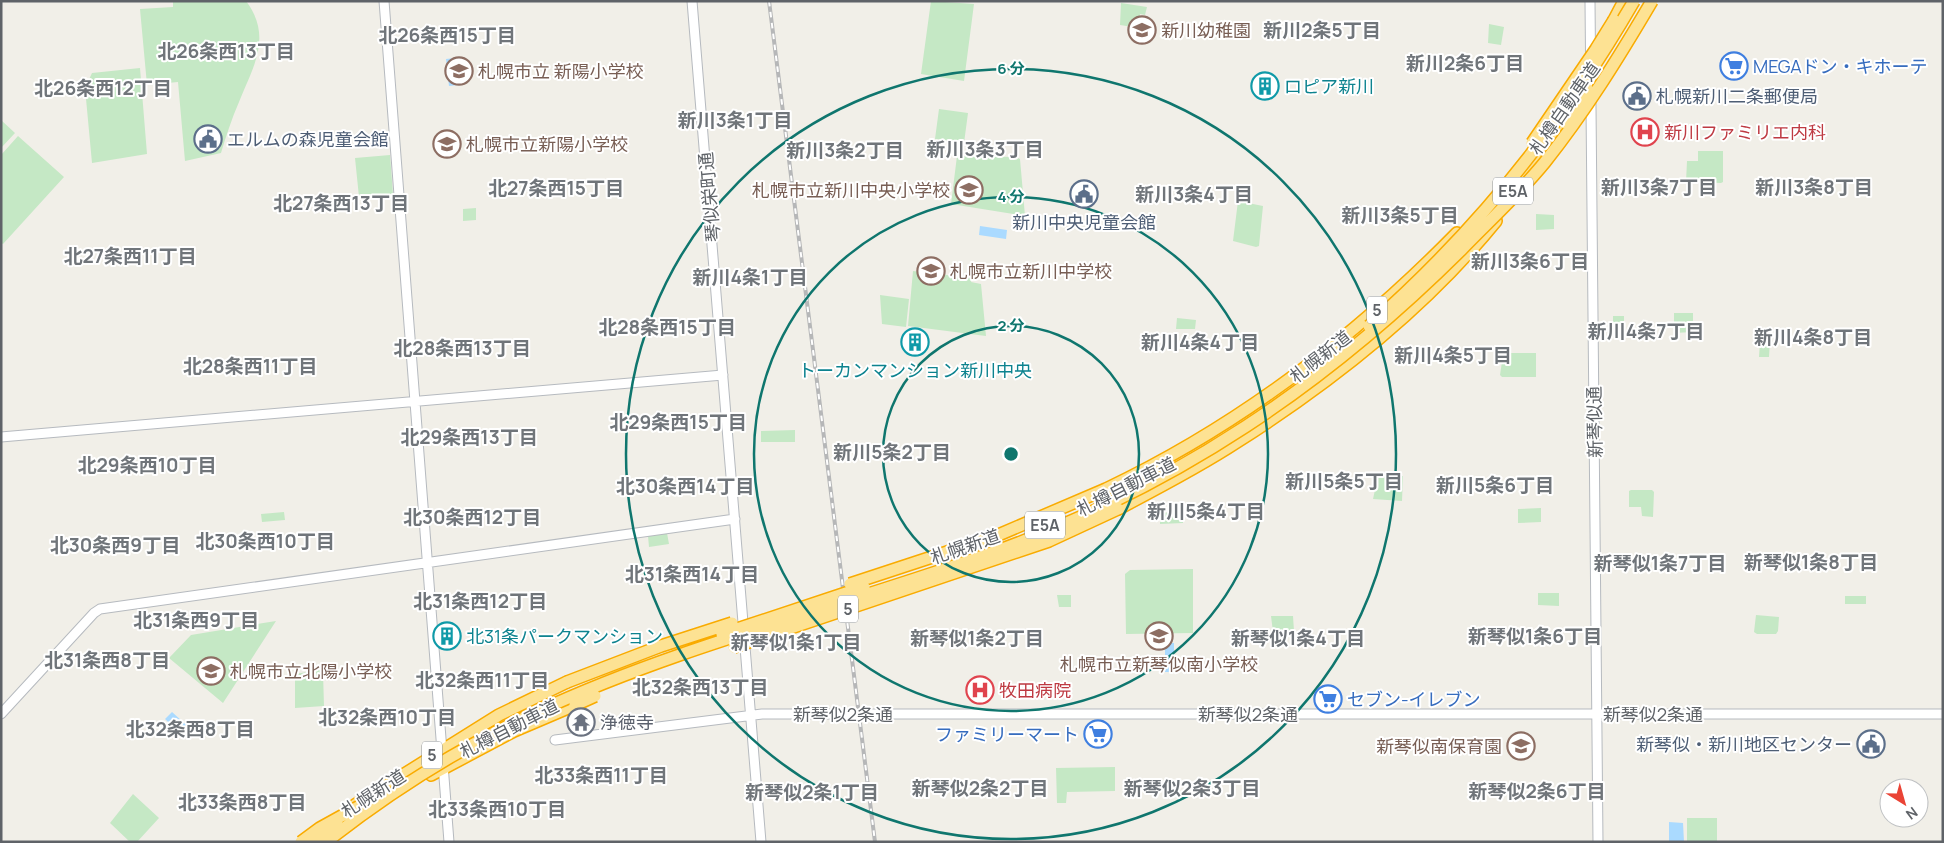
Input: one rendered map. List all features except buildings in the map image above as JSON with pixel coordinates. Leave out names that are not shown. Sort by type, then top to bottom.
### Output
[{"type":"highway","points":[[1469,229],[1570,89],[1624,1]]},
{"type":"highway","name":"札幌新道","points":[[306,842],[335,818],[442,749],[499,715],[567,682],[661,646],[996,536],[1106,489],[1174,455],[1233,419],[1307,368],[1384,304],[1437,253],[1506,179],[1556,116],[1590,65],[1628,1]]},
{"type":"highway","name":"札樽自動車道","points":[[312,842],[367,802],[472,738],[523,711],[610,674],[800,608],[998,544],[1107,498],[1204,446],[1261,410],[1332,358],[1433,267],[1469,229],[1511,181],[1549,132],[1609,44],[1634,1]]},
{"type":"highway","name":"札樽自動車道","points":[[326,842],[398,790],[468,748],[539,711],[664,662],[998,551],[1114,502],[1205,454],[1263,417],[1331,368],[1394,315],[1456,255],[1518,186],[1557,135],[1588,91],[1642,1]]},
{"type":"highway","name":"札幌新道","points":[[334,842],[381,806],[443,768],[514,731],[664,670],[1049,541],[1118,509],[1237,442],[1315,389],[1398,320],[1474,248],[1553,150],[1647,1]]},
{"type":"highway","points":[[1456,255],[1517,194],[1568,133],[1652,1]]},
{"type":"highway","points":[[334,842],[398,790]]},
{"type":"highway","points":[[301,842],[320,828],[367,802]]},
{"type":"street","points":[[384,1],[449,842]]},
{"type":"street","name":"琴似栄町通","points":[[692,1],[762,842]]},
{"type":"street","name":"新琴似通","points":[[1590,1],[1598,842]]},
{"type":"street","points":[[1,437],[723,375]]},
{"type":"street","points":[[1,714],[100,609],[735,519]]},
{"type":"street","name":"新琴似2条通","points":[[555,740],[751,714],[1943,714]]},
{"type":"green space","points":[[173,1],[246,1],[254,14],[259,40],[254,64],[221,153],[185,161],[178,82],[147,85],[140,9],[173,7]]},
{"type":"green space","points":[[931,1],[974,4],[964,81],[921,74]]},
{"type":"green space","points":[[1121,3],[1147,7],[1145,15],[1140,14],[1139,22],[1134,22],[1133,27],[1120,25]]},
{"type":"green space","points":[[1489,24],[1504,27],[1501,45],[1488,43]]},
{"type":"green space","points":[[140,68],[147,154],[92,163],[85,88],[92,73]]},
{"type":"green space","points":[[939,109],[968,113],[964,143],[935,139]]},
{"type":"green space","points":[[1,120],[15,133],[1,148]]},
{"type":"green space","points":[[18,136],[64,177],[3,244],[1,243],[1,155]]},
{"type":"green space","points":[[1698,151],[1723,151],[1723,182],[1686,182],[1687,161],[1698,161]]},
{"type":"green space","points":[[390,155],[393,194],[359,197],[355,158]]},
{"type":"green space","points":[[957,156],[1016,157],[1020,159],[1025,216],[951,204]]},
{"type":"green space","points":[[1238,201],[1263,206],[1259,246],[1256,247],[1233,241]]},
{"type":"green space","points":[[476,208],[476,220],[463,221],[463,209]]},
{"type":"green space","points":[[1536,214],[1554,215],[1554,229],[1536,230]]},
{"type":"green space","points":[[913,271],[972,278],[971,282],[981,284],[986,336],[908,326]]},
{"type":"green space","points":[[880,295],[909,299],[906,327],[882,324]]},
{"type":"green space","points":[[1674,313],[1693,313],[1693,332],[1674,333]]},
{"type":"green space","points":[[1613,316],[1624,316],[1624,332],[1613,333]]},
{"type":"green space","points":[[1177,318],[1196,320],[1195,329],[1176,329]]},
{"type":"green space","points":[[1762,340],[1770,340],[1769,357],[1759,357],[1760,342]]},
{"type":"green space","points":[[1505,353],[1536,353],[1536,377],[1502,377],[1500,375],[1503,355]]},
{"type":"green space","points":[[795,430],[795,442],[761,442],[761,431]]},
{"type":"green space","points":[[1378,476],[1403,476],[1402,501],[1373,499]]},
{"type":"green space","points":[[1652,490],[1654,492],[1653,517],[1642,516],[1641,507],[1629,507],[1629,491]]},
{"type":"green space","points":[[1541,508],[1541,522],[1518,523],[1518,509]]},
{"type":"green space","points":[[284,512],[285,520],[262,522],[261,514]]},
{"type":"green space","points":[[1183,512],[1183,523],[1160,524],[1160,513]]},
{"type":"green space","points":[[667,533],[669,544],[649,547],[648,536]]},
{"type":"green space","points":[[1193,569],[1193,633],[1126,634],[1125,574],[1130,570]]},
{"type":"green space","points":[[1538,593],[1559,593],[1559,606],[1538,605]]},
{"type":"green space","points":[[1057,595],[1071,595],[1071,607],[1059,607]]},
{"type":"green space","points":[[1845,596],[1866,596],[1866,604],[1845,604]]},
{"type":"green space","points":[[1756,615],[1779,617],[1776,634],[1757,634],[1754,632]]},
{"type":"green space","points":[[1271,616],[1293,616],[1294,631],[1273,632]]},
{"type":"green space","points":[[276,621],[223,703],[169,658],[191,635]]},
{"type":"green space","points":[[319,670],[323,672],[324,706],[295,708],[295,674]]},
{"type":"green space","points":[[1115,767],[1115,791],[1067,792],[1066,803],[1057,803],[1056,768]]},
{"type":"green space","points":[[133,794],[159,818],[137,842],[130,842],[110,823]]},
{"type":"green space","points":[[1687,818],[1717,818],[1717,842],[1687,842]]},
{"type":"water","points":[[455,58],[458,85],[449,86],[446,59]]},
{"type":"water","points":[[980,226],[1007,230],[1006,239],[979,235]]},
{"type":"water","points":[[1165,643],[1174,643],[1174,672],[1165,672]]},
{"type":"water","points":[[172,712],[192,730],[185,738],[165,719]]},
{"type":"water","points":[[1669,822],[1683,823],[1684,842],[1669,842]]},
{"type":"railway","points":[[769,1],[875,842]]},
{"type":"place","name":"新川幼稚園","points":[[1142,30]]},
{"type":"place","name":"MEGAドン・キホーテ","points":[[1734,66]]},
{"type":"place","name":"札幌市立 新陽小学校","points":[[459,71]]},
{"type":"place","name":"ロピア新川","points":[[1265,86]]},
{"type":"place","name":"札幌新川二条郵便局","points":[[1637,96]]},
{"type":"place","name":"新川ファミリエ内科","points":[[1645,132]]},
{"type":"place","name":"エルムの森児童会館","points":[[208,139]]},
{"type":"place","name":"札幌市立新陽小学校","points":[[447,144]]},
{"type":"place","name":"札幌市立新川中央小学校","points":[[969,190]]},
{"type":"place","name":"新川中央児童会館","points":[[1084,194]]},
{"type":"place","name":"札幌市立新川中学校","points":[[931,271]]},
{"type":"place","name":"トーカンマンション新川中央","points":[[915,342]]},
{"type":"place","name":"北31条パークマンション","points":[[447,636]]},
{"type":"place","name":"札幌市立新琴似南小学校","points":[[1159,636]]},
{"type":"place","name":"札幌市立北陽小学校","points":[[211,671]]},
{"type":"place","name":"牧田病院","points":[[980,690]]},
{"type":"place","name":"セブン-イレブン","points":[[1328,699]]},
{"type":"place","name":"浄徳寺","points":[[581,722]]},
{"type":"place","name":"ファミリーマート","points":[[1098,734]]},
{"type":"place","name":"新琴似・新川地区センター","points":[[1871,744]]},
{"type":"place","name":"新琴似南保育園","points":[[1521,746]]},
{"type":"district","name":"新川2条5丁目","points":[[1322,30]]},
{"type":"district","name":"北26条西15丁目","points":[[447,35]]},
{"type":"district","name":"北26条西13丁目","points":[[226,51]]},
{"type":"district","name":"新川2条6丁目","points":[[1465,63]]},
{"type":"district","name":"北26条西12丁目","points":[[103,88]]},
{"type":"district","name":"新川3条1丁目","points":[[735,120]]},
{"type":"district","name":"新川3条3丁目","points":[[985,149]]},
{"type":"district","name":"新川3条2丁目","points":[[845,150]]},
{"type":"district","name":"新川3条7丁目","points":[[1659,187]]},
{"type":"district","name":"新川3条8丁目","points":[[1814,187]]},
{"type":"district","name":"北27条西15丁目","points":[[556,188]]},
{"type":"district","name":"新川3条4丁目","points":[[1194,194]]},
{"type":"district","name":"北27条西13丁目","points":[[341,203]]},
{"type":"district","name":"新川3条5丁目","points":[[1400,215]]},
{"type":"district","name":"北27条西11丁目","points":[[130,256]]},
{"type":"district","name":"新川3条6丁目","points":[[1530,261]]},
{"type":"district","name":"新川4条1丁目","points":[[750,277]]},
{"type":"district","name":"北28条西15丁目","points":[[667,327]]},
{"type":"district","name":"新川4条7丁目","points":[[1646,331]]},
{"type":"district","name":"新川4条8丁目","points":[[1813,337]]},
{"type":"district","name":"新川4条4丁目","points":[[1200,342]]},
{"type":"district","name":"北28条西13丁目","points":[[462,348]]},
{"type":"district","name":"新川4条5丁目","points":[[1453,355]]},
{"type":"district","name":"北28条西11丁目","points":[[250,366]]},
{"type":"district","name":"北29条西15丁目","points":[[678,422]]},
{"type":"district","name":"北29条西13丁目","points":[[469,437]]},
{"type":"district","name":"新川5条2丁目","points":[[892,452]]},
{"type":"district","name":"北29条西10丁目","points":[[147,465]]},
{"type":"district","name":"新川5条5丁目","points":[[1344,481]]},
{"type":"district","name":"新川5条6丁目","points":[[1495,485]]},
{"type":"district","name":"北30条西14丁目","points":[[685,486]]},
{"type":"district","name":"新川5条4丁目","points":[[1206,511]]},
{"type":"district","name":"北30条西12丁目","points":[[472,517]]},
{"type":"district","name":"北30条西10丁目","points":[[265,541]]},
{"type":"district","name":"北30条西9丁目","points":[[115,545]]},
{"type":"district","name":"新琴似1条8丁目","points":[[1811,562]]},
{"type":"district","name":"新琴似1条7丁目","points":[[1660,563]]},
{"type":"district","name":"北31条西14丁目","points":[[692,574]]},
{"type":"district","name":"北31条西12丁目","points":[[480,601]]},
{"type":"district","name":"北31条西9丁目","points":[[196,620]]},
{"type":"district","name":"新琴似1条6丁目","points":[[1535,636]]},
{"type":"district","name":"新琴似1条2丁目","points":[[977,638]]},
{"type":"district","name":"新琴似1条4丁目","points":[[1298,638]]},
{"type":"district","name":"新琴似1条1丁目","points":[[796,642]]},
{"type":"district","name":"北31条西8丁目","points":[[107,660]]},
{"type":"district","name":"北32条西11丁目","points":[[482,680]]},
{"type":"district","name":"北32条西13丁目","points":[[700,687]]},
{"type":"district","name":"北32条西10丁目","points":[[387,717]]},
{"type":"district","name":"北32条西8丁目","points":[[190,729]]},
{"type":"district","name":"北33条西11丁目","points":[[601,775]]},
{"type":"district","name":"新琴似2条2丁目","points":[[980,788]]},
{"type":"district","name":"新琴似2条3丁目","points":[[1192,788]]},
{"type":"district","name":"新琴似2条6丁目","points":[[1537,791]]},
{"type":"district","name":"新琴似2条1丁目","points":[[812,792]]},
{"type":"district","name":"北33条西8丁目","points":[[242,802]]},
{"type":"district","name":"北33条西10丁目","points":[[497,809]]}]
